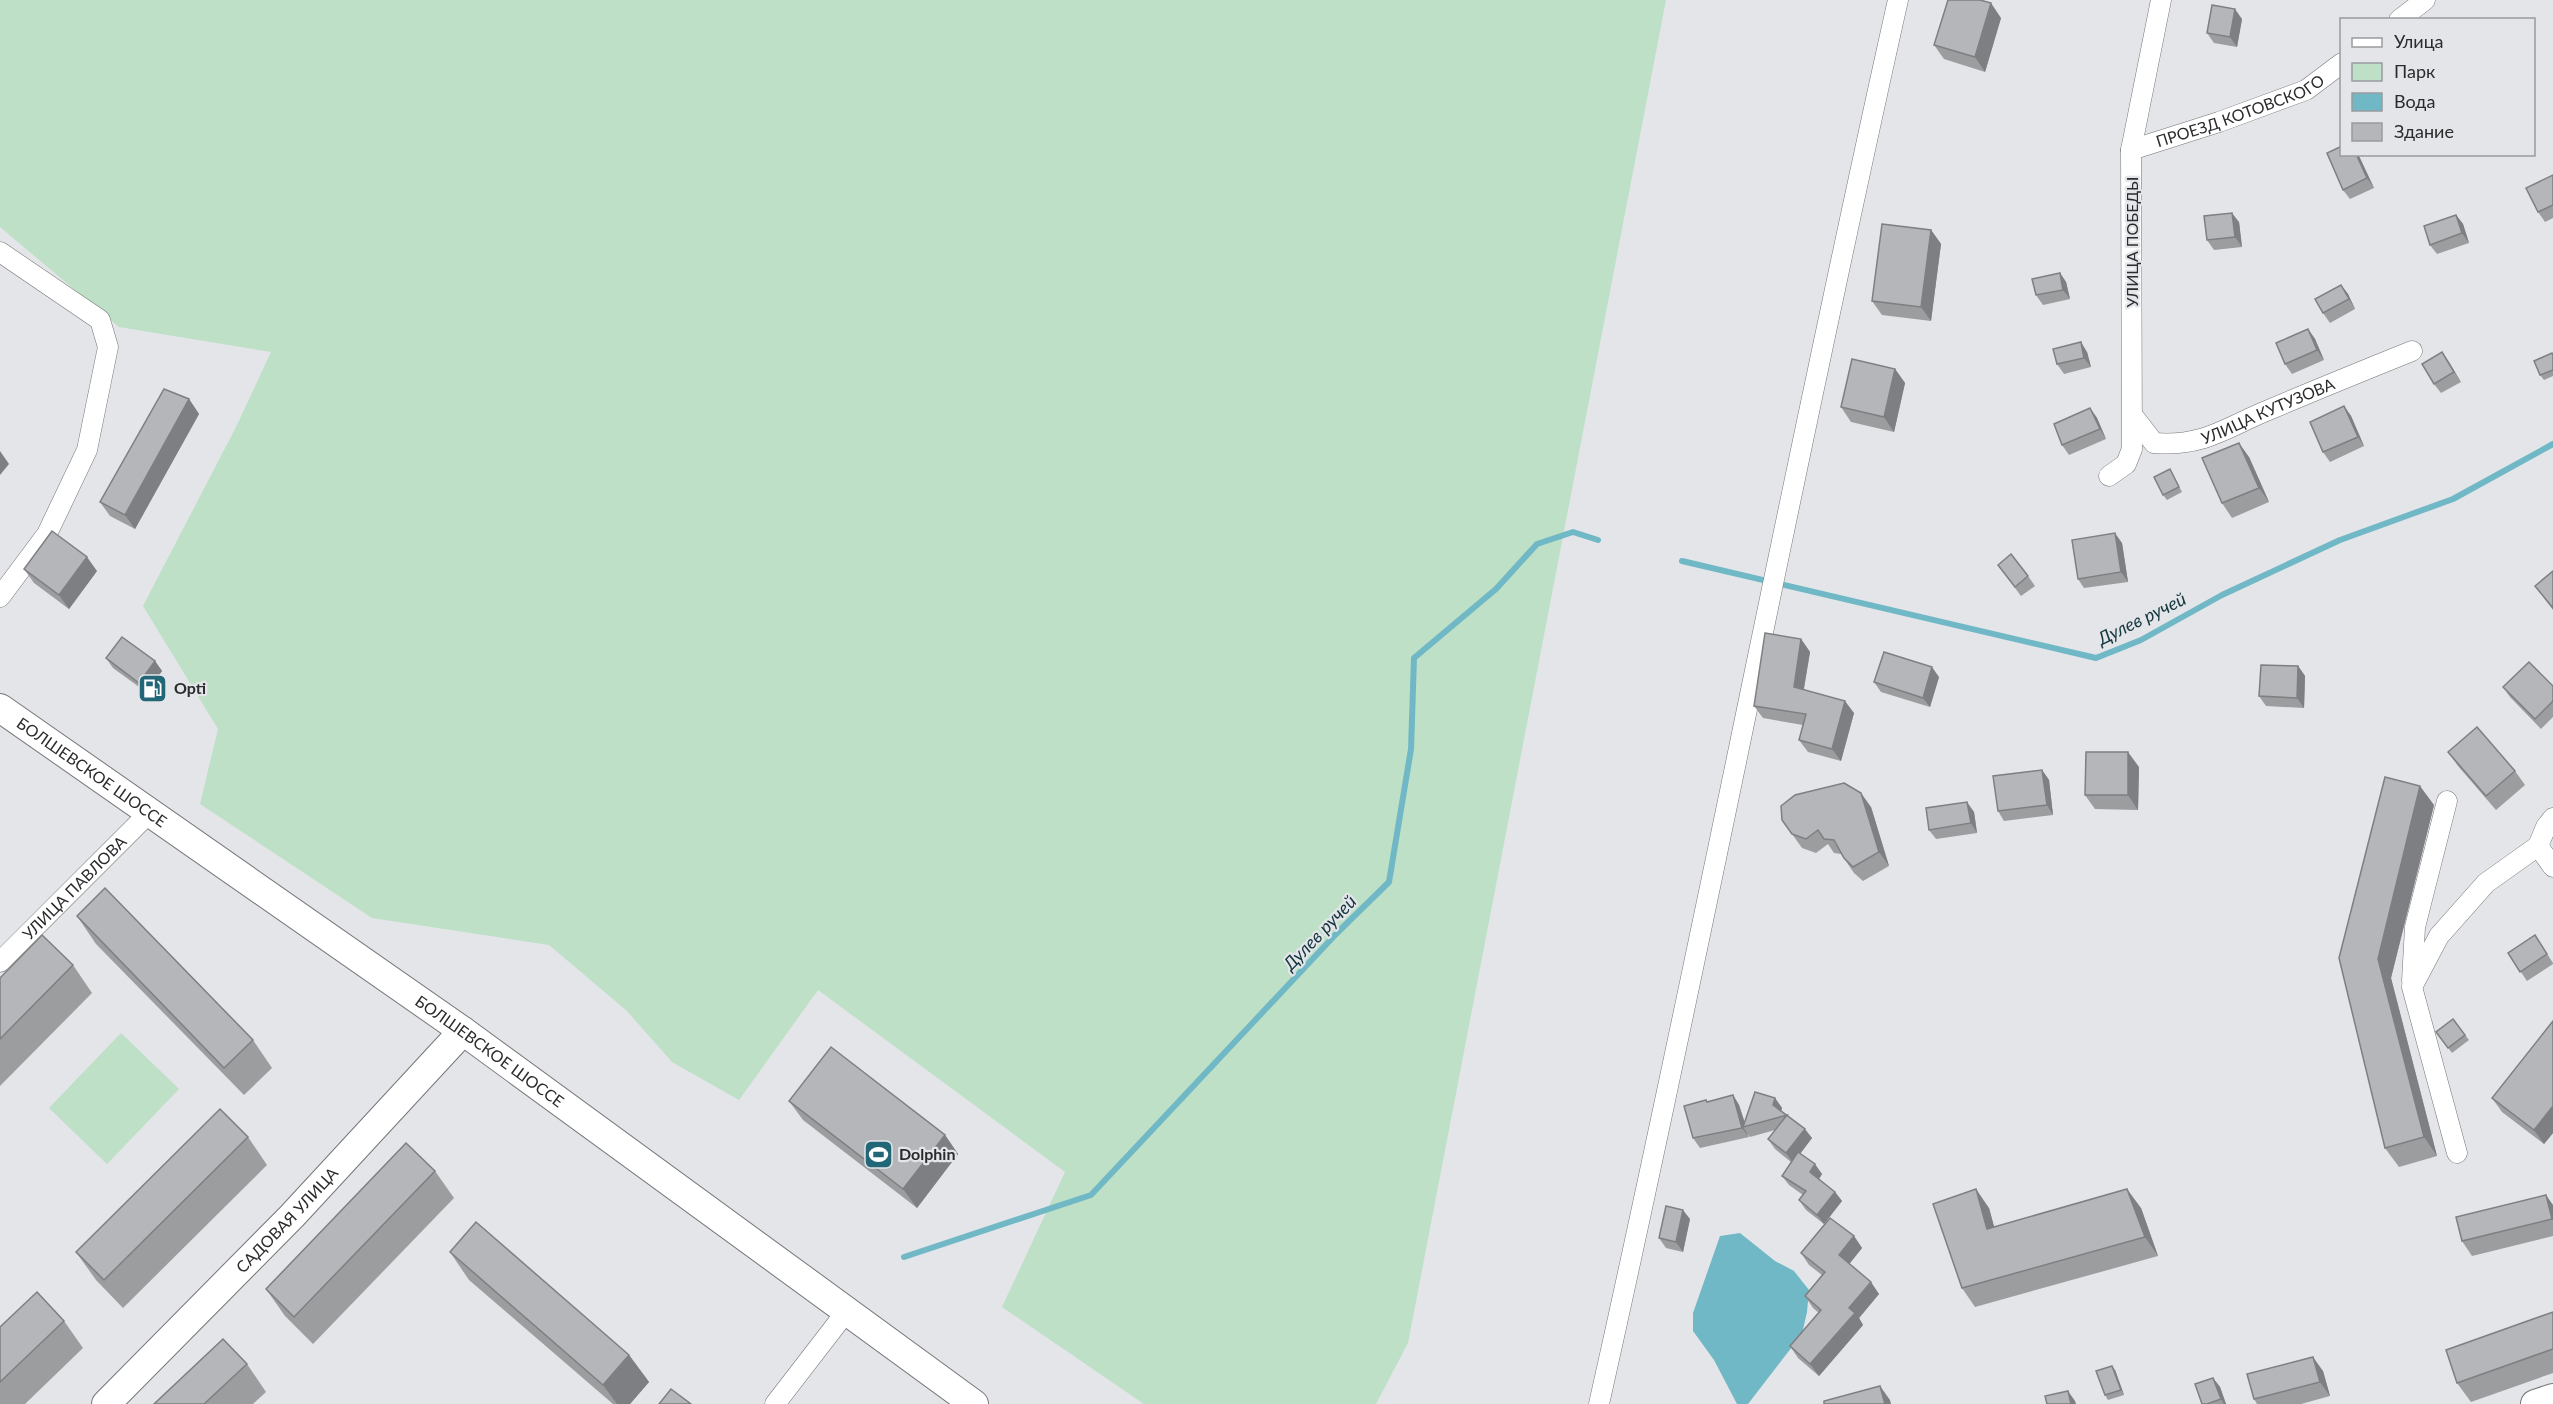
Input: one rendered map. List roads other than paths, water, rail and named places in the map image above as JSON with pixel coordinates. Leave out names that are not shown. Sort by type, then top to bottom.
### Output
[{"type":"main road","name":"БОЛШЕВСКОЕ ШОССЕ","points":[[0,708],[463,1031],[974,1404]]},
{"type":"main road","name":"САДОВАЯ УЛИЦА","points":[[106,1404],[292,1216],[463,1031]]},
{"type":"main road","points":[[2535,1404],[2553,1398]]},
{"type":"street","points":[[1599,1404],[1697,956],[1842,246],[1898,0]]},
{"type":"street","name":"УЛИЦА ПОБЕДЫ","points":[[2109,476],[2126,464],[2132,449],[2131,150],[2161,0]]},
{"type":"street","points":[[2402,18],[2425,0]]},
{"type":"street","name":"ПРОЕЗД КОТОВСКОГО","points":[[2131,150],[2219,122],[2306,90],[2340,64]]},
{"type":"street","points":[[0,252],[100,320],[108,347],[87,450],[47,534],[0,597]]},
{"type":"street","name":"УЛИЦА КУТУЗОВА","points":[[2133,416],[2154,443],[2176,445],[2208,438],[2252,416],[2412,351]]},
{"type":"street","points":[[2447,801],[2415,927],[2412,987],[2457,1153]]},
{"type":"street","name":"УЛИЦА ПАВЛОВА","points":[[0,962],[149,813]]},
{"type":"street","points":[[2412,987],[2439,936],[2486,884],[2538,846],[2546,827],[2553,818]]},
{"type":"street","points":[[2538,846],[2553,867]]},
{"type":"street","points":[[775,1404],[846,1312]]},
{"type":"water","points":[[1740,1233],[1775,1261],[1794,1271],[1809,1290],[1802,1334],[1748,1404],[1737,1404],[1714,1360],[1693,1331],[1693,1313],[1720,1236]]},
{"type":"waterway","name":"Дулев ручей","points":[[1682,561],[2096,658],[2141,640],[2222,595],[2340,540],[2453,499],[2553,444]]},
{"type":"waterway","name":"Дулев ручей","points":[[904,1257],[1091,1195],[1337,933],[1389,882],[1411,749],[1414,658],[1496,589],[1537,544],[1573,532],[1598,540]]},
{"type":"place","name":"Opti","points":[[153,688]]},
{"type":"place","name":"Dolphin","points":[[878,1154]]}]
